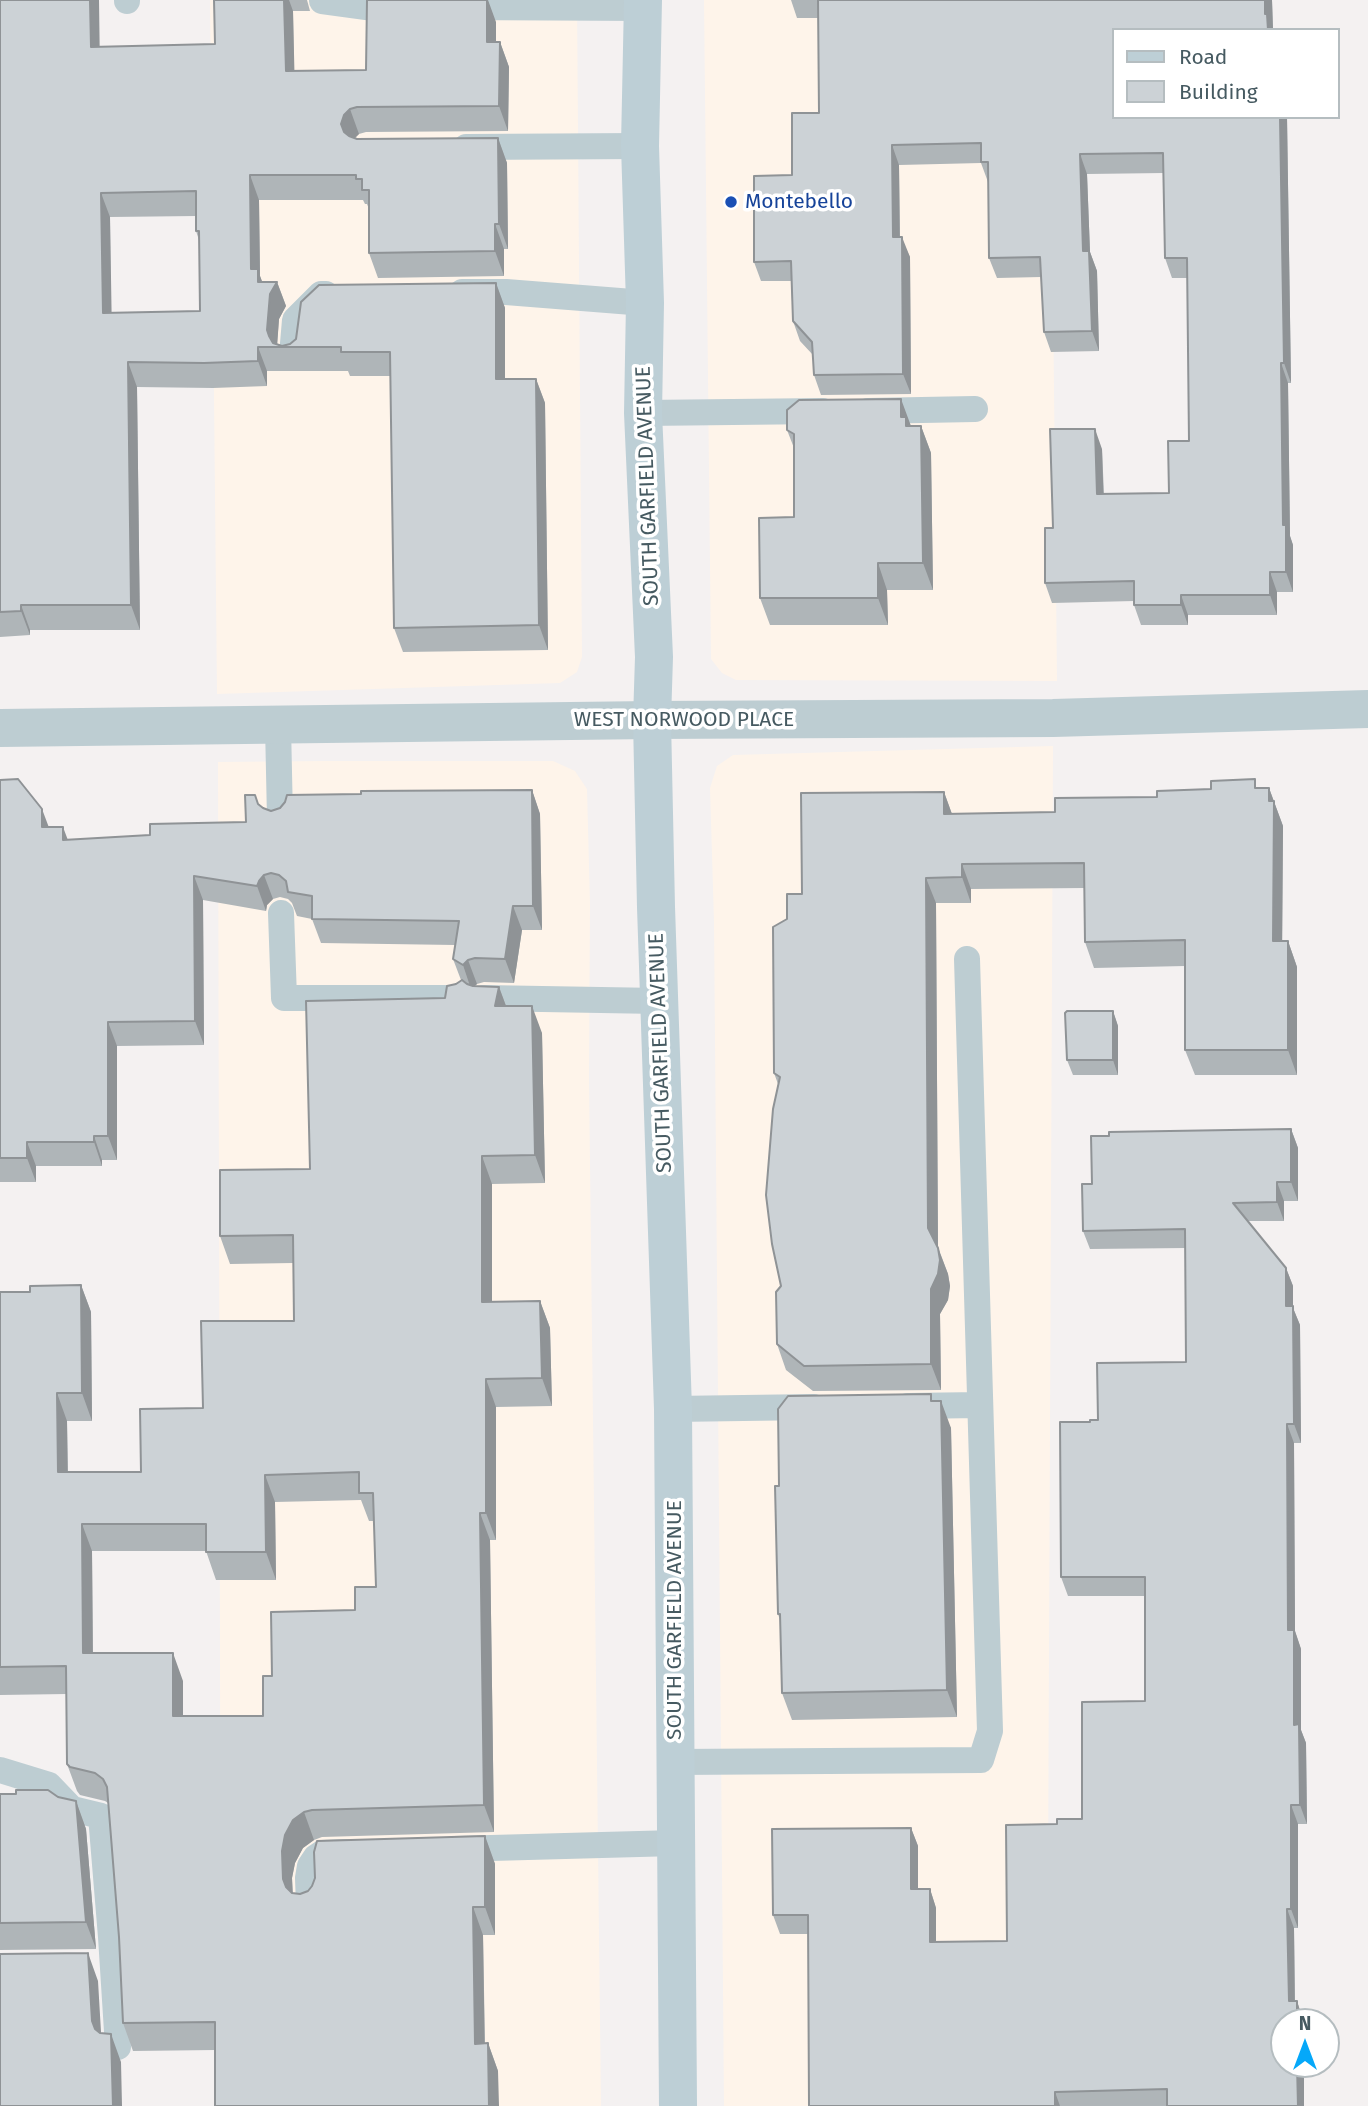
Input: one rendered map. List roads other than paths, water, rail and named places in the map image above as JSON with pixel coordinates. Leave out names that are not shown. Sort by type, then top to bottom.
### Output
[{"type":"main road","name":"SOUTH GARFIELD AVENUE","points":[[643,4],[640,146],[645,303],[643,414],[654,657],[652,720],[659,1001],[673,1409],[678,2106]]},
{"type":"street","name":"WEST NORWOOD PLACE","points":[[0,728],[1053,718],[1368,709]]},
{"type":"lane","points":[[322,1],[381,9],[643,4]]},
{"type":"lane","points":[[448,147],[640,146]]},
{"type":"lane","points":[[440,292],[506,292],[645,303]]},
{"type":"lane","points":[[292,355],[295,320],[321,294],[347,294]]},
{"type":"lane","points":[[643,414],[975,409]]},
{"type":"lane","points":[[278,726],[280,819]]},
{"type":"lane","points":[[281,913],[284,998],[659,1001]]},
{"type":"lane","points":[[676,1762],[981,1760],[990,1731],[967,959]]},
{"type":"lane","points":[[887,1406],[980,1405]]},
{"type":"lane","points":[[673,1409],[834,1406]]},
{"type":"lane","points":[[0,1770],[49,1785],[72,1810],[101,1816],[100,1965],[118,2047]]},
{"type":"lane","points":[[431,1849],[676,1843]]},
{"type":"lane","points":[[309,1906],[308,1878],[310,1866],[316,1857],[322,1853],[363,1851]]},
{"type":"place","name":"Montebello","points":[[731,202]]}]
